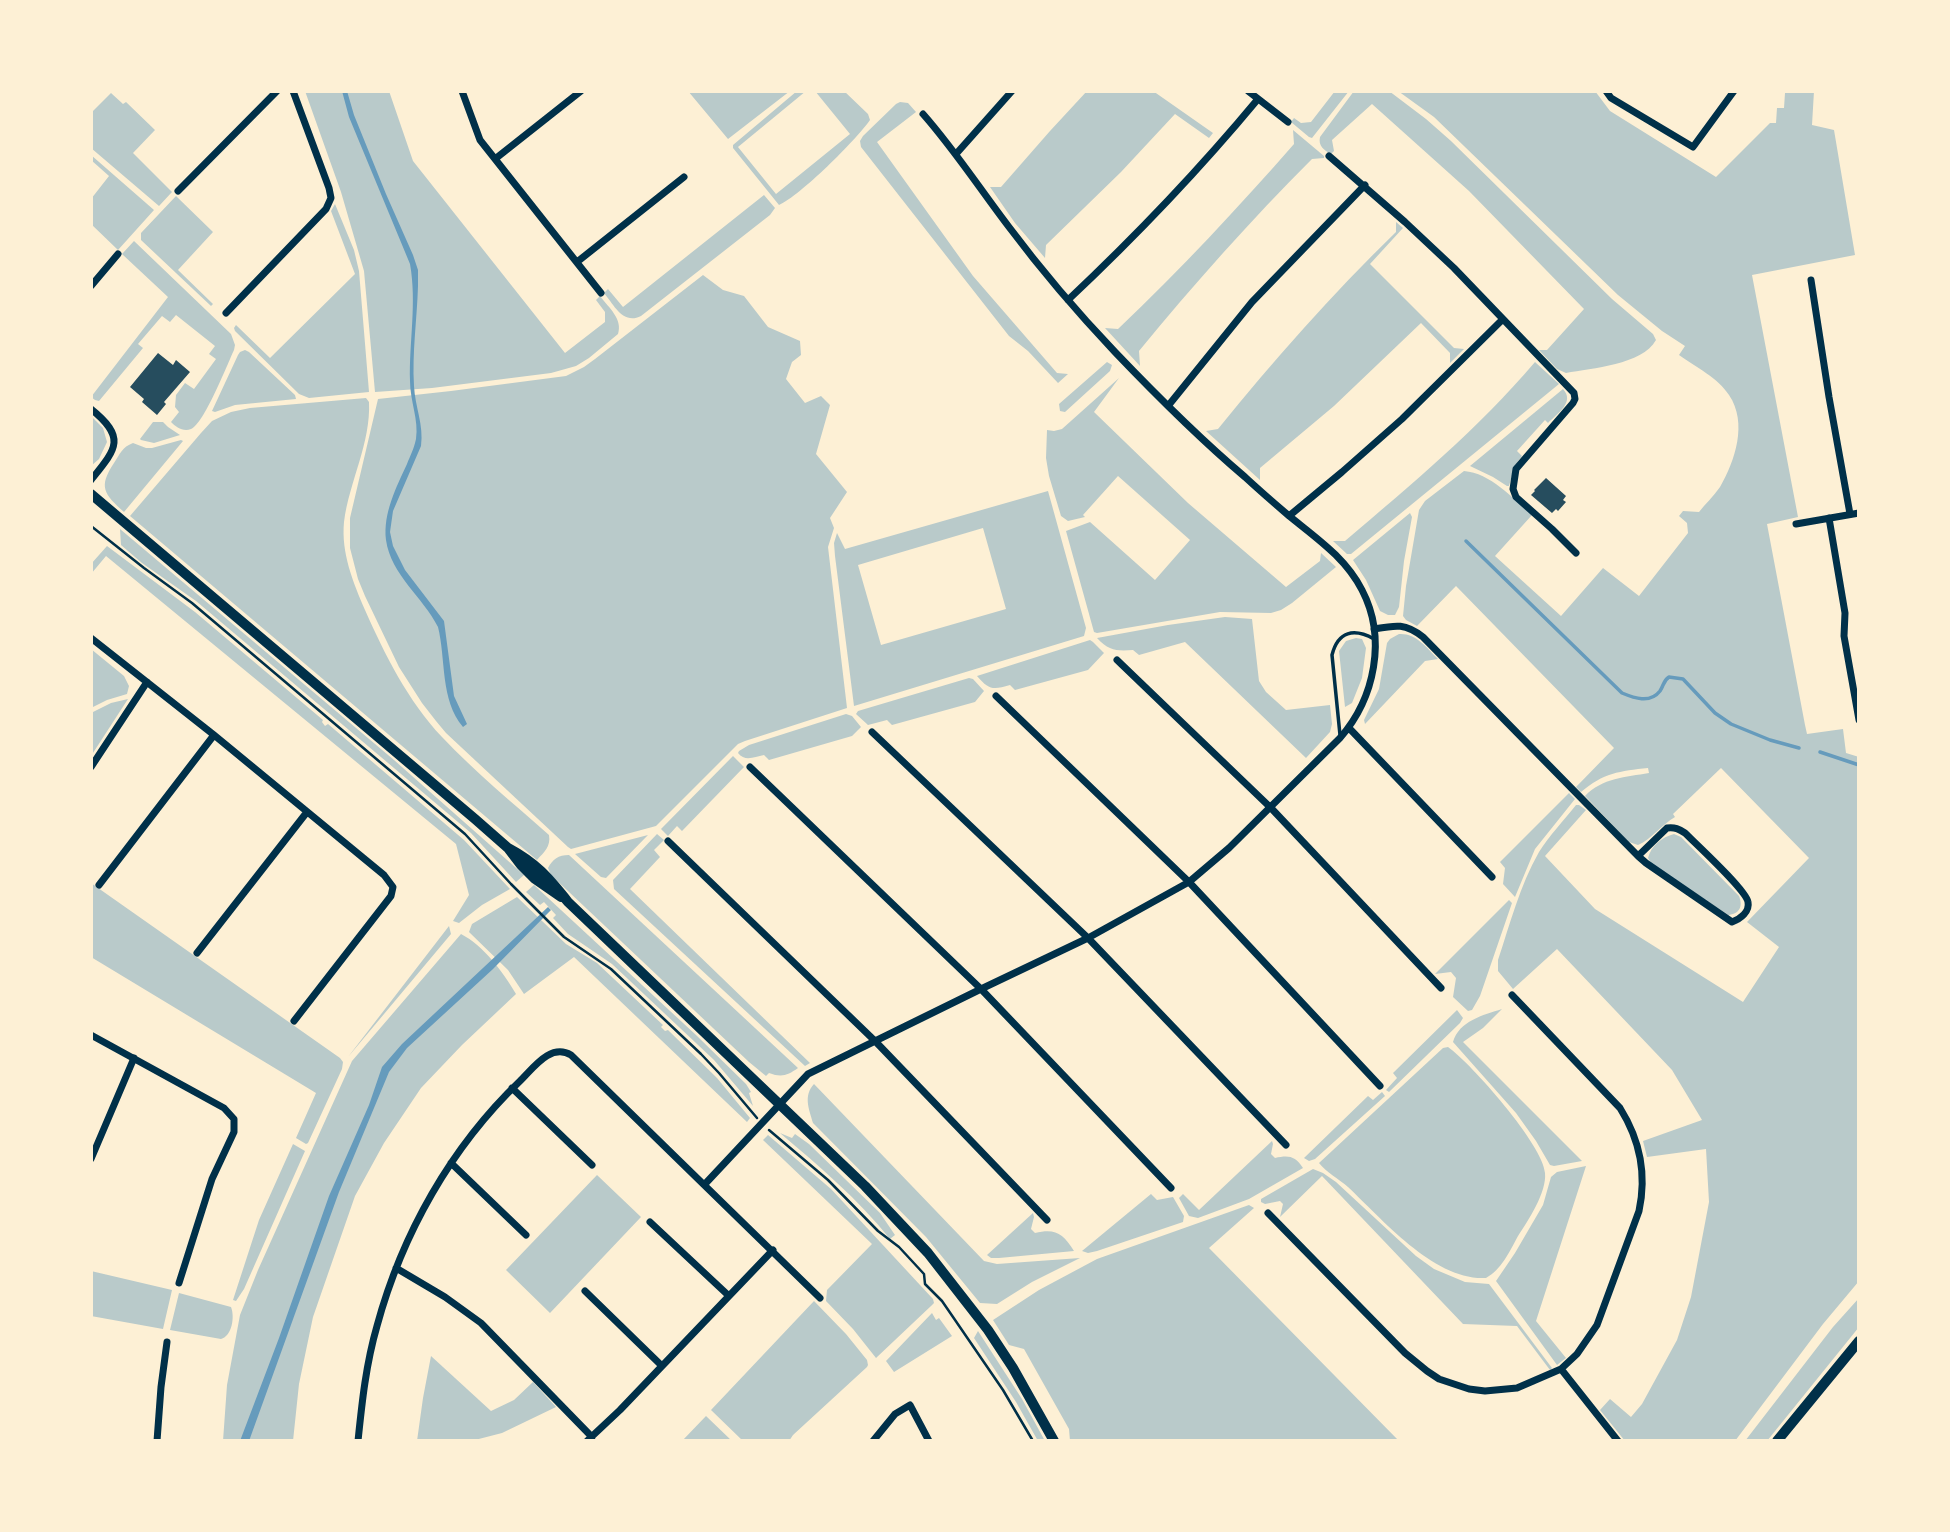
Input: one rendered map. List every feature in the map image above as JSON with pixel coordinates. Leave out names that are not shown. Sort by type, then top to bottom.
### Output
[{"type":"main road","points":[[91,494],[508,848],[537,866],[568,902],[865,1186],[928,1253],[977,1314],[1007,1359],[1054,1441]]},
{"type":"main road","points":[[1777,1441],[1859,1341]]},
{"type":"street","points":[[178,191],[277,91]]},
{"type":"street","points":[[226,313],[330,202],[329,188],[293,91]]},
{"type":"street","points":[[462,91],[480,140],[601,293]]},
{"type":"street","points":[[495,159],[581,91]]},
{"type":"street","points":[[956,154],[1012,91]]},
{"type":"street","points":[[1248,91],[1288,122]]},
{"type":"street","points":[[1606,91],[1611,98],[1693,147],[1734,91]]},
{"type":"street","points":[[1068,300],[1175,195],[1258,99]]},
{"type":"street","points":[[705,1184],[808,1074],[1088,938],[1189,882],[1229,848],[1349,728],[1371,680],[1375,661],[1376,640],[1368,603],[1345,564],[1201,438],[1112,349],[1011,230],[942,135],[923,114]]},
{"type":"street","points":[[1329,156],[1415,231],[1574,393],[1575,399],[1516,469],[1513,489],[1516,497],[1576,553]]},
{"type":"street","points":[[577,262],[684,177]]},
{"type":"street","points":[[1168,406],[1252,302],[1364,186]]},
{"type":"street","points":[[91,286],[118,254]]},
{"type":"street","points":[[1796,524],[1855,514],[1829,397],[1811,280]]},
{"type":"street","points":[[1289,516],[1402,419],[1503,319]]},
{"type":"street","points":[[91,409],[107,423],[114,436],[114,444],[108,458],[91,480]]},
{"type":"street","points":[[1829,518],[1844,603],[1844,636],[1858,700],[1859,720]]},
{"type":"street","points":[[1374,629],[1407,626],[1423,637],[1638,856],[1660,874],[1732,922],[1741,917],[1748,907],[1748,902],[1740,890],[1679,829],[1667,828],[1638,856]]},
{"type":"street","points":[[91,638],[384,875],[393,887],[391,896],[294,1021]]},
{"type":"street","points":[[1117,660],[1271,807],[1441,988]]},
{"type":"street","points":[[91,767],[146,682]]},
{"type":"street","points":[[996,696],[1189,882],[1380,1086]]},
{"type":"street","points":[[1349,728],[1492,877]]},
{"type":"street","points":[[872,732],[1088,938],[1286,1145]]},
{"type":"street","points":[[99,885],[214,735]]},
{"type":"street","points":[[750,767],[981,989],[1171,1188]]},
{"type":"street","points":[[197,953],[307,812]]},
{"type":"street","points":[[668,841],[875,1041],[1047,1220]]},
{"type":"street","points":[[1268,1213],[1405,1353],[1440,1379],[1469,1389],[1502,1391],[1525,1386],[1561,1370],[1590,1337],[1603,1312],[1639,1211],[1643,1172],[1639,1149],[1620,1108],[1512,995]]},
{"type":"street","points":[[91,1035],[224,1108],[234,1119],[234,1132],[212,1179],[179,1283]]},
{"type":"street","points":[[358,1441],[366,1371],[377,1324],[397,1268],[426,1204],[476,1129],[512,1088],[555,1051],[563,1050],[571,1055],[820,1298]]},
{"type":"street","points":[[91,1159],[134,1058]]},
{"type":"street","points":[[512,1088],[592,1165]]},
{"type":"street","points":[[451,1163],[526,1235]]},
{"type":"street","points":[[650,1222],[729,1296]]},
{"type":"street","points":[[397,1268],[445,1297],[481,1324],[589,1439],[773,1250]]},
{"type":"street","points":[[585,1291],[662,1366]]},
{"type":"street","points":[[158,1441],[167,1342]]},
{"type":"street","points":[[1561,1370],[1618,1441]]},
{"type":"street","points":[[873,1441],[895,1414],[910,1405],[929,1441]]},
{"type":"lane","points":[[1340,738],[1332,655],[1340,639],[1352,632],[1376,640]]},
{"type":"path","points":[[91,526],[192,603],[465,834],[550,923]]},
{"type":"path","points":[[956,1321],[1003,1390],[1033,1441]]},
{"type":"shaded area","points":[[305,91],[389,91],[413,161],[565,353],[605,322],[605,312],[596,300],[600,296],[619,323],[618,334],[576,366],[551,373],[432,388],[375,392],[364,271],[341,192]]},
{"type":"shaded area","points":[[688,91],[790,91],[728,139]]},
{"type":"shaded area","points":[[797,91],[806,91],[738,147],[776,194],[850,134],[815,91],[844,91],[868,114],[870,120],[827,167],[779,205],[733,145]]},
{"type":"shaded area","points":[[1087,91],[1153,91],[1213,133],[1209,138],[1175,114],[1121,172],[1046,245],[1045,258],[1015,223],[990,187],[1001,187]]},
{"type":"shaded area","points":[[1335,91],[1349,91],[1312,138],[1291,122],[1294,118],[1301,123],[1311,122]]},
{"type":"shaded area","points":[[1354,91],[1389,91],[1426,119],[1612,299],[1653,334],[1656,340],[1640,355],[1616,364],[1566,373],[1557,369],[1539,350],[1547,350],[1584,309],[1469,191],[1372,104],[1332,140],[1334,151],[1331,154],[1322,147],[1320,137]]},
{"type":"shaded area","points":[[1398,91],[1595,91],[1610,111],[1716,177],[1770,123],[1776,123],[1777,108],[1784,108],[1785,93],[1814,91],[1812,125],[1834,130],[1855,255],[1752,275],[1798,517],[1767,524],[1805,725],[1807,734],[1843,729],[1846,753],[1859,757],[1859,1281],[1823,1324],[1735,1441],[1625,1441],[1600,1410],[1610,1399],[1631,1417],[1642,1404],[1677,1340],[1691,1297],[1709,1202],[1706,1149],[1647,1157],[1643,1141],[1702,1120],[1672,1070],[1557,949],[1513,989],[1498,971],[1498,960],[1532,865],[1547,840],[1576,805],[1586,810],[1545,856],[1595,909],[1743,1002],[1779,947],[1747,922],[1809,858],[1721,768],[1673,814],[1675,817],[1648,839],[1638,845],[1629,842],[1585,796],[1607,782],[1649,773],[1648,768],[1612,774],[1581,792],[1576,787],[1614,748],[1456,586],[1417,626],[1403,616],[1419,510],[1425,501],[1464,471],[1492,481],[1532,515],[1495,556],[1561,616],[1603,568],[1639,596],[1688,533],[1687,523],[1679,516],[1683,511],[1699,512],[1720,487],[1734,454],[1738,418],[1735,406],[1719,383],[1679,355],[1685,346],[1618,295],[1434,117]]},
{"type":"shaded area","points":[[111,93],[123,104],[126,102],[155,130],[133,153],[172,192],[159,206],[91,148],[91,113]]},
{"type":"shaded area","points":[[900,102],[908,103],[916,112],[877,142],[973,276],[1057,373],[1068,374],[1058,383],[1028,351],[1009,336],[861,147],[863,136]]},
{"type":"shaded area","points":[[1293,130],[1324,158],[1312,159],[1202,277],[1139,351],[1140,366],[1105,328],[1118,329],[1252,192],[1294,144]]},
{"type":"shaded area","points":[[91,155],[154,210],[118,250],[91,224],[91,199],[109,176],[91,160]]},
{"type":"shaded area","points":[[764,195],[775,208],[770,215],[641,316],[624,316],[604,293],[608,289],[623,307]]},
{"type":"shaded area","points":[[176,196],[213,232],[178,270],[213,304],[211,306],[141,240],[141,233]]},
{"type":"shaded area","points":[[335,204],[354,250],[359,271],[369,392],[309,398],[299,394],[234,328],[236,325],[270,358],[355,274],[331,211]]},
{"type":"shaded area","points":[[1396,222],[1403,228],[1370,264],[1454,348],[1464,349],[1450,363],[1450,353],[1421,323],[1334,406],[1260,468],[1260,480],[1206,431],[1218,429],[1304,328],[1396,232]]},
{"type":"shaded area","points":[[134,241],[231,334],[235,345],[202,417],[188,430],[171,422],[179,412],[175,407],[176,395],[185,383],[194,389],[216,359],[209,354],[215,346],[176,315],[170,322],[162,316],[138,344],[143,348],[99,401],[91,397],[168,297],[122,254]]},
{"type":"shaded area","points":[[703,275],[723,290],[744,296],[768,327],[800,341],[801,355],[792,362],[786,379],[805,403],[821,396],[830,405],[816,454],[847,492],[830,518],[834,528],[828,547],[847,708],[738,744],[656,826],[571,849],[446,733],[422,703],[399,667],[358,579],[350,548],[350,518],[378,399],[566,376],[595,359]]},
{"type":"shaded area","points":[[245,350],[295,395],[296,399],[235,405],[212,411],[238,355]]},
{"type":"shaded area","points":[[1107,362],[1112,365],[1110,371],[1065,412],[1060,411],[1059,404]]},
{"type":"shaded area","points":[[1535,362],[1559,384],[1351,554],[1347,554],[1333,541],[1345,541],[1419,477],[1468,433]]},
{"type":"shaded area","points":[[1119,378],[1094,412],[1188,503],[1286,587],[1320,561],[1321,553],[1336,567],[1292,603],[1271,613],[1220,612],[1094,632],[1066,531],[1090,522],[1155,580],[1190,540],[1118,476],[1083,515],[1085,517],[1068,521],[1061,516],[1046,458],[1047,430],[1062,429]]},
{"type":"shaded area","points":[[1563,389],[1567,398],[1564,407],[1548,423],[1545,420],[1517,451],[1522,456],[1515,465],[1509,486],[1470,466]]},
{"type":"shaded area","points":[[366,398],[369,402],[367,432],[344,522],[344,545],[356,589],[389,660],[418,708],[468,763],[549,835],[548,846],[537,860],[130,516],[212,421],[231,412],[250,408]]},
{"type":"shaded area","points":[[91,416],[103,428],[107,442],[99,459],[91,466]]},
{"type":"shaded area","points":[[153,422],[163,422],[180,435],[154,443],[141,440]]},
{"type":"shaded area","points":[[183,441],[124,512],[105,490],[109,471],[122,451],[133,443],[152,448]]},
{"type":"shaded area","points":[[1048,491],[1086,628],[1084,636],[854,706],[835,556],[834,543],[837,533],[845,549]],"holes":[[[983,528],[1006,609],[881,645],[858,565]]]},
{"type":"shaded area","points":[[1410,513],[1412,517],[1399,607],[1395,615],[1388,615],[1380,611],[1366,580],[1353,560]]},
{"type":"shaded area","points":[[120,529],[394,760],[524,875],[516,882],[471,833],[196,601],[142,563],[121,545]]},
{"type":"shaded area","points":[[107,546],[195,612],[323,720],[325,726],[328,724],[464,840],[510,889],[482,905],[459,923],[453,921],[469,895],[456,844],[106,556],[91,574],[91,564]]},
{"type":"shaded area","points":[[1225,617],[1252,619],[1259,681],[1266,692],[1286,710],[1330,705],[1330,732],[1306,758],[1185,642],[1139,655],[1133,650],[1109,648],[1097,638]]},
{"type":"shaded area","points":[[1399,634],[1416,638],[1438,659],[1425,661],[1365,724],[1364,720],[1379,689],[1387,643]]},
{"type":"shaded area","points":[[1362,639],[1366,648],[1362,678],[1352,703],[1345,707],[1339,651],[1346,641]]},
{"type":"shaded area","points":[[1090,640],[1104,653],[1088,670],[1015,690],[1010,685],[992,688],[977,676]]},
{"type":"shaded area","points":[[91,649],[124,676],[129,686],[127,694],[91,708]]},
{"type":"shaded area","points":[[969,678],[984,691],[975,702],[892,725],[887,720],[868,725],[856,714],[858,711]]},
{"type":"shaded area","points":[[128,699],[91,756],[91,713],[111,703]]},
{"type":"shaded area","points":[[846,714],[852,716],[861,727],[852,736],[769,760],[764,755],[747,758],[738,753],[749,745]]},
{"type":"shaded area","points":[[733,756],[744,767],[682,831],[677,826],[668,836],[661,829]]},
{"type":"shaded area","points":[[1569,793],[1575,799],[1535,849],[1515,897],[1503,884],[1505,868],[1500,862]]},
{"type":"shaded area","points":[[657,834],[664,840],[654,850],[660,857],[630,889],[810,1063],[805,1066],[614,889],[613,880]]},
{"type":"shaded area","points":[[1674,834],[1681,837],[1739,896],[1741,903],[1738,911],[1728,915],[1651,863],[1648,858],[1654,846]]},
{"type":"shaded area","points":[[648,835],[606,878],[601,877],[575,854]]},
{"type":"shaded area","points":[[569,855],[798,1068],[785,1075],[769,1073],[766,1076],[749,1062],[551,875],[548,868],[552,862]]},
{"type":"shaded area","points":[[91,883],[340,1058],[343,1062],[342,1069],[308,1143],[296,1138],[316,1093],[91,957]]},
{"type":"shaded area","points":[[534,885],[746,1084],[751,1092],[749,1093],[753,1106],[714,1060],[612,964],[568,934],[553,918],[556,915],[544,902],[540,905],[526,892]]},
{"type":"shaded area","points":[[517,897],[566,944],[597,963],[663,1025],[661,1027],[665,1031],[668,1030],[717,1078],[750,1118],[747,1122],[574,957],[524,994],[508,970],[469,932],[472,924]]},
{"type":"shaded area","points":[[1509,900],[1512,903],[1480,996],[1472,1010],[1468,1011],[1453,997],[1456,978],[1451,972],[1435,974]]},
{"type":"shaded area","points":[[449,926],[451,934],[348,1057]]},
{"type":"shaded area","points":[[461,934],[492,960],[516,994],[421,1088],[384,1143],[355,1196],[313,1317],[299,1384],[293,1441],[223,1441],[227,1385],[240,1315],[352,1061]]},
{"type":"shaded area","points":[[1502,1009],[1483,1028],[1463,1042],[1582,1161],[1550,1165],[1516,1113],[1453,1042],[1466,1024]]},
{"type":"shaded area","points":[[1457,1010],[1463,1018],[1460,1023],[1389,1092],[1386,1090],[1397,1078],[1393,1073]]},
{"type":"shaded area","points":[[1448,1047],[1489,1087],[1520,1125],[1533,1144],[1545,1173],[1543,1189],[1531,1214],[1505,1260],[1486,1278],[1448,1270],[1429,1259],[1319,1163],[1443,1048]]},
{"type":"shaded area","points":[[814,1084],[984,1261],[997,1264],[1080,1258],[1032,1282],[997,1304],[980,1303],[926,1237],[813,1123],[808,1098]]},
{"type":"shaded area","points":[[1382,1092],[1385,1096],[1315,1159],[1309,1161],[1304,1158],[1368,1096],[1373,1100]]},
{"type":"shaded area","points":[[780,1133],[792,1138],[795,1134],[809,1144],[880,1213],[895,1235],[890,1239],[824,1170]]},
{"type":"shaded area","points":[[768,1135],[831,1189],[933,1299],[934,1303],[876,1358],[826,1301],[827,1290],[872,1244],[763,1140]]},
{"type":"shaded area","points":[[1272,1141],[1271,1154],[1275,1158],[1291,1157],[1303,1168],[1249,1199],[1198,1218],[1189,1216],[1179,1198],[1183,1194],[1199,1210]]},
{"type":"shaded area","points":[[293,1144],[305,1151],[244,1289],[236,1301],[233,1300],[259,1220]]},
{"type":"shaded area","points":[[1586,1166],[1536,1321],[1566,1358],[1557,1365],[1496,1281],[1543,1205],[1551,1177],[1557,1172]]},
{"type":"shaded area","points":[[1313,1169],[1336,1182],[1416,1256],[1434,1269],[1465,1282],[1489,1284],[1552,1368],[1550,1370],[1517,1326],[1463,1324],[1322,1176],[1280,1217],[1283,1204],[1280,1201],[1265,1204],[1261,1202],[1261,1199]]},
{"type":"shaded area","points":[[597,1175],[641,1217],[550,1313],[506,1270]]},
{"type":"shaded area","points":[[1151,1194],[1157,1200],[1173,1197],[1184,1216],[1183,1222],[1097,1251],[1082,1251]]},
{"type":"shaded area","points":[[1249,1205],[1254,1208],[1209,1248],[1399,1441],[1070,1441],[1069,1429],[1024,1349],[1009,1345],[993,1320],[1039,1290],[1097,1259]]},
{"type":"shaded area","points":[[1033,1213],[1031,1229],[1035,1233],[1058,1233],[1074,1251],[999,1258],[987,1255]]},
{"type":"shaded area","points":[[91,1271],[172,1290],[163,1329],[91,1316]]},
{"type":"shaded area","points":[[179,1293],[231,1307],[232,1321],[228,1334],[221,1339],[170,1330]]},
{"type":"shaded area","points":[[1859,1298],[1859,1327],[1767,1441],[1745,1441],[1833,1327]]},
{"type":"shaded area","points":[[814,1301],[867,1360],[867,1367],[789,1441],[743,1441],[711,1410]]},
{"type":"shaded area","points":[[932,1313],[952,1336],[894,1372],[886,1361]]},
{"type":"shaded area","points":[[978,1331],[1022,1399],[1045,1441],[1038,1441],[974,1338]]},
{"type":"shaded area","points":[[431,1356],[491,1411],[514,1400],[533,1382],[556,1407],[502,1433],[471,1441],[417,1441]]},
{"type":"shaded area","points":[[706,1416],[732,1441],[682,1441]]},
{"type":"water","points":[[342,91],[347,91],[354,115],[418,270],[414,374],[421,446],[393,511],[390,532],[393,546],[405,570],[444,621],[454,696],[467,724],[463,727],[447,692],[438,627],[394,564],[386,540],[386,520],[391,501],[416,439],[410,381],[412,279],[410,264],[349,117]]},
{"type":"water","points":[[548,907],[551,910],[493,969],[407,1048],[389,1072],[339,1192],[249,1441],[240,1441],[329,1196],[369,1105],[382,1067],[402,1044]]},
{"type":"building","points":[[158,353],[173,365],[176,360],[190,372],[164,402],[166,404],[157,415],[130,387]]},
{"type":"building","points":[[1546,478],[1566,496],[1563,500],[1566,502],[1558,511],[1556,509],[1552,513],[1531,495]]},
{"type":"waterway","points":[[1466,541],[1622,693],[1637,698],[1652,698],[1669,677],[1683,679],[1715,713],[1731,724],[1770,740],[1799,748]]},
{"type":"waterway","points":[[1820,752],[1859,765]]}]
